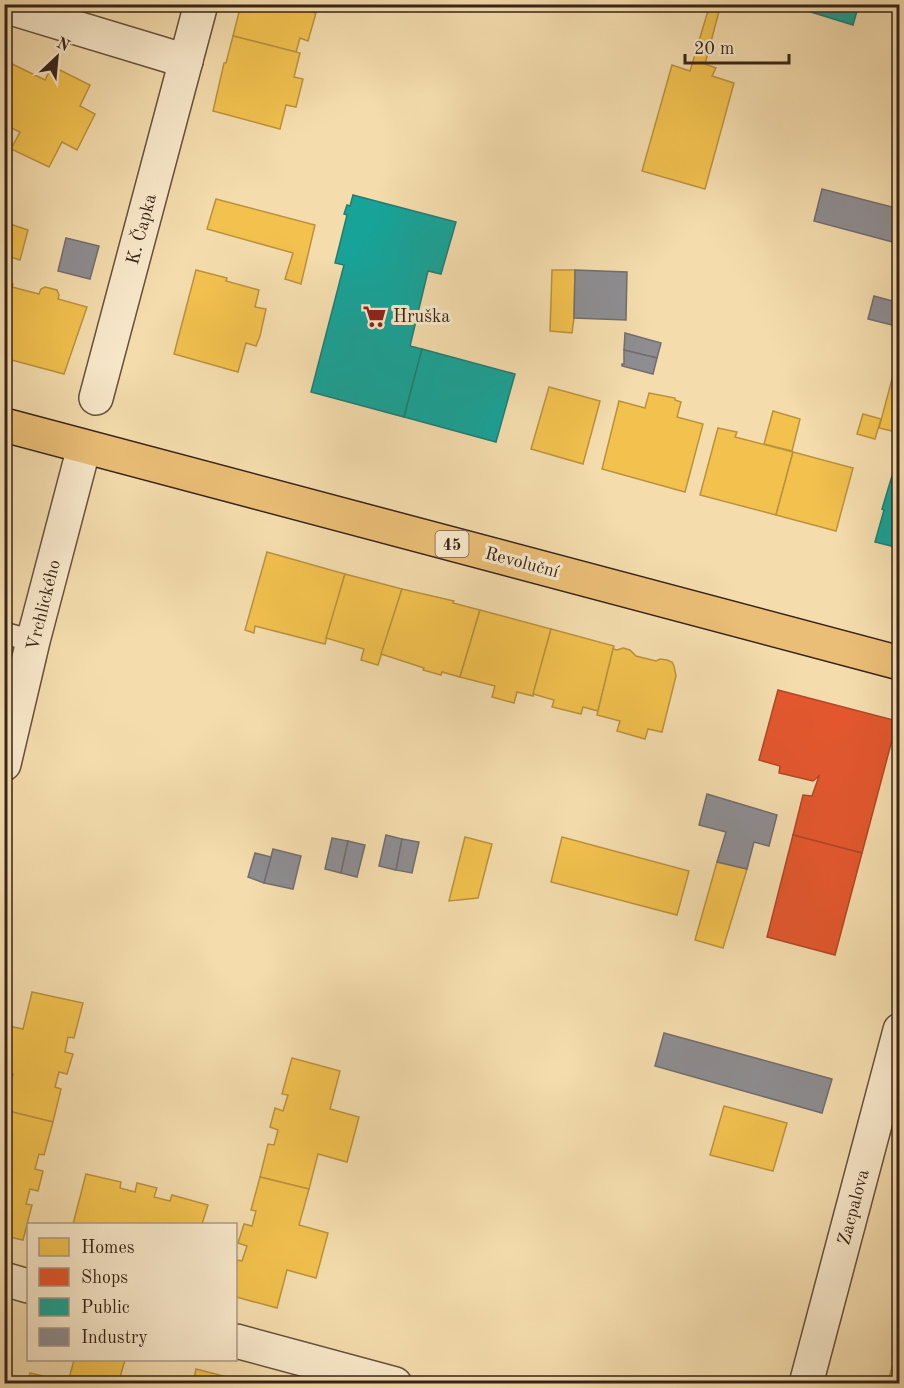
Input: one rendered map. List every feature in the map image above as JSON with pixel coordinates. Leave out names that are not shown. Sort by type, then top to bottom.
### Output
[{"type":"main road","name":"Revoluční","points":[[4,425],[900,663]]},
{"type":"street","name":"K. Čapka","points":[[96,398],[201,4]]},
{"type":"street","points":[[4,6],[186,61]]},
{"type":"street","name":"Vrchlického","points":[[4,764],[19,637],[84,447]]},
{"type":"street","name":"Zacpalova","points":[[806,1383],[900,1030]]},
{"type":"street","points":[[4,1279],[27,1286]]},
{"type":"street","points":[[237,1341],[319,1374],[394,1383]]},
{"type":"building: Homes","points":[[241,4],[309,4],[307,11],[316,13],[308,41],[300,38],[296,52],[233,36]]},
{"type":"building: Homes","points":[[521,4],[560,4],[559,7],[521,10]]},
{"type":"building: Homes","points":[[710,4],[721,4],[705,64],[716,68],[712,76],[734,83],[705,189],[642,171],[672,65],[690,71]]},
{"type":"building: Homes","points":[[233,36],[300,53],[294,77],[303,79],[296,107],[286,105],[280,129],[213,111]]},
{"type":"building: Homes","points":[[4,60],[45,80],[52,66],[90,85],[80,106],[95,114],[77,150],[62,142],[49,167],[11,149],[20,132],[5,125],[4,127]]},
{"type":"building: Homes","points":[[216,199],[315,225],[301,284],[285,279],[293,253],[207,229]]},
{"type":"building: Homes","points":[[10,224],[28,230],[20,260],[4,255],[4,245]]},
{"type":"building: Homes","points":[[196,270],[259,290],[255,307],[266,309],[260,336],[256,346],[246,343],[238,372],[174,354]]},
{"type":"building: Homes","points":[[552,270],[575,270],[572,333],[550,331]]},
{"type":"building: Homes","points":[[4,282],[13,284],[4,316]]},
{"type":"building: Homes","points":[[12,287],[39,294],[45,287],[57,290],[58,299],[87,307],[64,374],[4,358],[4,316]]},
{"type":"building: Homes","points":[[900,349],[900,433],[879,428]]},
{"type":"building: Homes","points":[[549,387],[600,401],[583,464],[531,449]]},
{"type":"building: Homes","points":[[649,393],[675,398],[681,402],[677,417],[703,424],[685,492],[602,469],[619,401],[645,408]]},
{"type":"building: Homes","points":[[773,411],[800,419],[792,451],[764,444]]},
{"type":"building: Homes","points":[[863,414],[881,419],[875,439],[857,434]]},
{"type":"building: Homes","points":[[718,428],[737,432],[735,437],[793,452],[776,515],[700,495]]},
{"type":"building: Homes","points":[[793,452],[853,468],[836,531],[776,515]]},
{"type":"building: Homes","points":[[267,552],[345,574],[325,644],[255,626],[254,633],[245,630]]},
{"type":"building: Homes","points":[[345,574],[402,589],[378,665],[361,660],[364,649],[326,638]]},
{"type":"building: Homes","points":[[402,589],[454,601],[453,603],[480,610],[460,677],[423,670],[424,668],[381,654]]},
{"type":"building: Homes","points":[[480,610],[551,629],[533,696],[517,692],[514,703],[492,697],[495,686],[460,677]]},
{"type":"building: Homes","points":[[551,629],[614,646],[598,711],[583,707],[581,714],[552,707],[554,700],[533,694]]},
{"type":"building: Homes","points":[[613,649],[630,650],[636,656],[656,661],[667,660],[674,666],[676,676],[662,732],[648,729],[645,739],[617,731],[620,721],[597,715]]},
{"type":"building: Homes","points":[[465,837],[492,844],[478,898],[449,901]]},
{"type":"building: Homes","points":[[562,837],[689,871],[677,915],[551,882]]},
{"type":"building: Homes","points":[[717,862],[747,869],[723,948],[695,940]]},
{"type":"building: Homes","points":[[32,992],[83,1003],[74,1038],[68,1037],[65,1052],[73,1054],[67,1074],[59,1072],[55,1087],[61,1089],[53,1122],[4,1110],[13,1074],[4,1073],[4,1025],[23,1029]]},
{"type":"building: Homes","points":[[292,1058],[340,1071],[330,1109],[359,1117],[347,1162],[318,1154],[309,1189],[260,1177],[268,1144],[274,1145],[278,1130],[270,1127],[275,1108],[283,1111],[288,1095],[282,1094]]},
{"type":"building: Homes","points":[[724,1106],[787,1123],[773,1171],[710,1155]]},
{"type":"building: Homes","points":[[4,1110],[53,1122],[44,1155],[39,1154],[35,1169],[43,1171],[38,1191],[30,1189],[26,1204],[32,1205],[23,1240],[4,1236]]},
{"type":"building: Homes","points":[[86,1174],[121,1182],[120,1188],[135,1192],[137,1183],[157,1188],[154,1197],[170,1201],[172,1195],[208,1205],[202,1223],[73,1223]]},
{"type":"building: Homes","points":[[260,1177],[309,1189],[299,1225],[328,1233],[316,1278],[287,1270],[277,1308],[237,1297],[237,1260],[242,1261],[247,1246],[238,1243],[244,1224],[252,1226],[256,1211],[251,1210]]},
{"type":"building: Homes","points":[[898,1331],[900,1332],[900,1384],[887,1384],[896,1354],[892,1353]]},
{"type":"building: Homes","points":[[74,1361],[125,1361],[118,1384],[28,1384],[30,1373],[68,1382]]},
{"type":"building: Homes","points":[[196,1369],[239,1380],[239,1384],[193,1384]]},
{"type":"building: Shops","points":[[778,690],[893,720],[896,718],[898,723],[862,853],[793,835],[803,795],[812,796],[819,776],[813,781],[779,773],[780,766],[759,760]]},
{"type":"building: Shops","points":[[793,835],[862,853],[835,955],[767,937]]},
{"type":"building: Public","points":[[785,4],[859,4],[853,25]]},
{"type":"building: Public","points":[[353,195],[456,222],[441,274],[428,271],[410,346],[422,349],[404,417],[311,392],[344,265],[335,263],[347,215],[344,214],[347,205],[350,206]]},
{"type":"building: Public","points":[[422,349],[515,374],[496,442],[404,417]]},
{"type":"building: Public","points":[[895,466],[900,468],[900,550],[875,542]]},
{"type":"building: Industry","points":[[822,189],[900,209],[900,244],[814,221]]},
{"type":"building: Industry","points":[[66,238],[99,246],[90,279],[58,271]]},
{"type":"building: Industry","points":[[575,270],[627,272],[626,320],[574,318]]},
{"type":"building: Industry","points":[[874,296],[900,303],[900,327],[868,319]]},
{"type":"building: Industry","points":[[625,333],[661,343],[657,358],[624,350]]},
{"type":"building: Industry","points":[[624,350],[657,358],[653,374],[622,366]]},
{"type":"building: Industry","points":[[707,794],[777,815],[769,846],[754,842],[747,869],[717,862],[726,832],[699,825]]},
{"type":"building: Industry","points":[[386,835],[402,839],[396,870],[379,866]]},
{"type":"building: Industry","points":[[332,838],[348,841],[341,873],[325,869]]},
{"type":"building: Industry","points":[[402,839],[419,842],[412,873],[396,870]]},
{"type":"building: Industry","points":[[348,841],[365,845],[357,877],[341,873]]},
{"type":"building: Industry","points":[[273,849],[301,856],[293,889],[264,883]]},
{"type":"building: Industry","points":[[255,853],[271,857],[264,883],[248,877]]},
{"type":"building: Industry","points":[[664,1033],[832,1079],[822,1113],[655,1066]]},
{"type":"place","name":"Hruška","points":[[375,316]]}]
